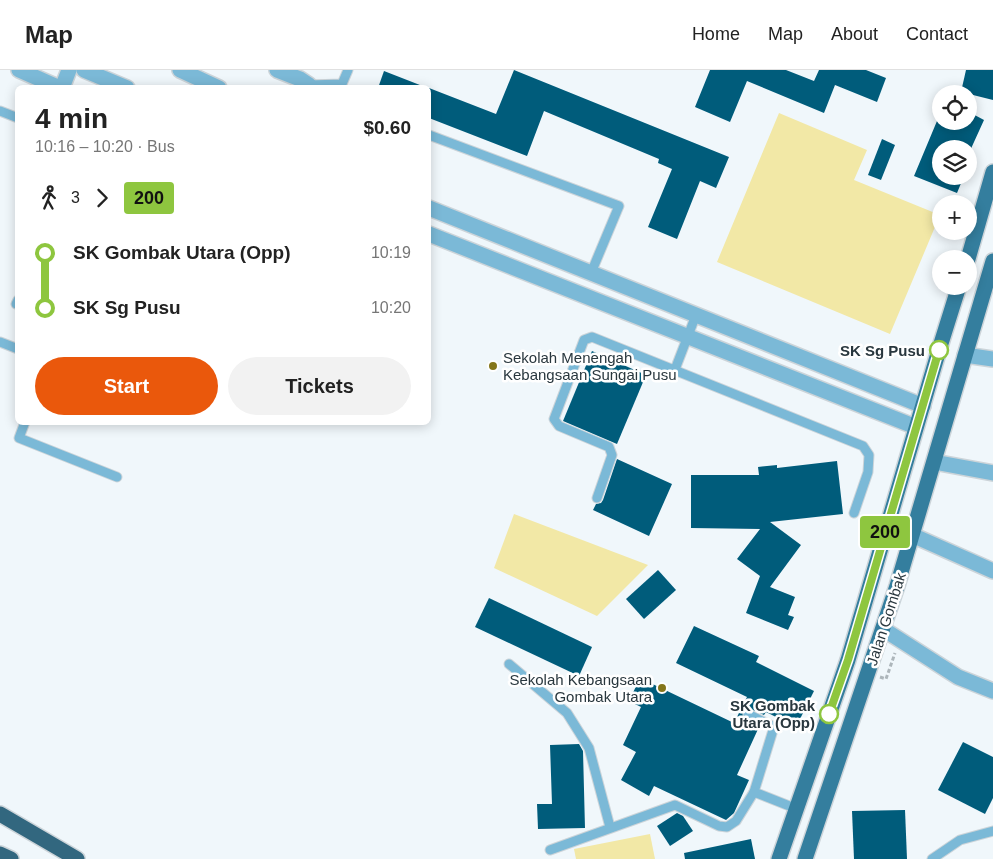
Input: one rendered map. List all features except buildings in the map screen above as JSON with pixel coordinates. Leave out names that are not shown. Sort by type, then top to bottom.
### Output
[{"type":"highway","points":[[0,814],[77,859]]},
{"type":"highway","points":[[0,854],[10,859]]},
{"type":"main road","points":[[971,250],[993,172]]},
{"type":"main road","name":"Jalan Gombak","points":[[807,858],[883,629],[993,261]]},
{"type":"main road","name":"Jalan Gombak","points":[[779,859],[848,660],[916,427],[957,295]]},
{"type":"street","points":[[19,70],[54,85]]},
{"type":"street","points":[[62,85],[69,70]]},
{"type":"street","points":[[84,70],[120,85]]},
{"type":"street","points":[[180,70],[212,85]]},
{"type":"street","points":[[277,70],[300,79],[308,85]]},
{"type":"street","points":[[431,209],[923,406]]},
{"type":"street","points":[[431,235],[916,427]]},
{"type":"street","points":[[965,355],[993,360]]},
{"type":"street","points":[[934,462],[993,473]]},
{"type":"street","points":[[912,535],[993,571]]},
{"type":"street","points":[[883,629],[958,677],[993,691]]},
{"type":"lane","points":[[326,85],[342,84],[348,70]]},
{"type":"lane","points":[[0,111],[15,117]]},
{"type":"lane","points":[[431,136],[620,206],[591,273]]},
{"type":"lane","points":[[674,372],[696,315]]},
{"type":"lane","points":[[596,498],[612,455],[609,447],[559,426],[554,419],[584,340],[592,338],[863,446],[869,455],[868,472],[854,513]]},
{"type":"lane","points":[[0,342],[15,348]]},
{"type":"lane","points":[[24,425],[19,438],[117,476]]},
{"type":"lane","points":[[509,664],[567,713],[589,748],[610,827]]},
{"type":"lane","points":[[550,850],[675,805],[719,826],[727,827],[736,821],[754,792],[774,727],[748,714]]},
{"type":"lane","points":[[754,792],[796,809]]},
{"type":"lane","points":[[932,859],[960,840],[993,831]]},
{"type":"path","points":[[886,679],[895,652]]},
{"type":"shaded area","points":[[779,113],[867,150],[854,180],[932,212],[932,234],[890,334],[717,262]]},
{"type":"shaded area","points":[[514,514],[648,565],[597,616],[494,568]]},
{"type":"shaded area","points":[[650,834],[655,859],[576,859],[574,849]]},
{"type":"bus line","name":"200","points":[[829,714],[848,660],[939,350]]},
{"type":"place","name":"SK Sg Pusu","points":[[939,350]]},
{"type":"place","name":"Sekolah Menengah Kebangsaan Sungai Pusu","points":[[493,366]]},
{"type":"place","name":"Sekolah Kebangsaan Gombak Utara","points":[[662,688]]},
{"type":"place","name":"SK Gombak Utara (Opp)","points":[[829,714]]}]
